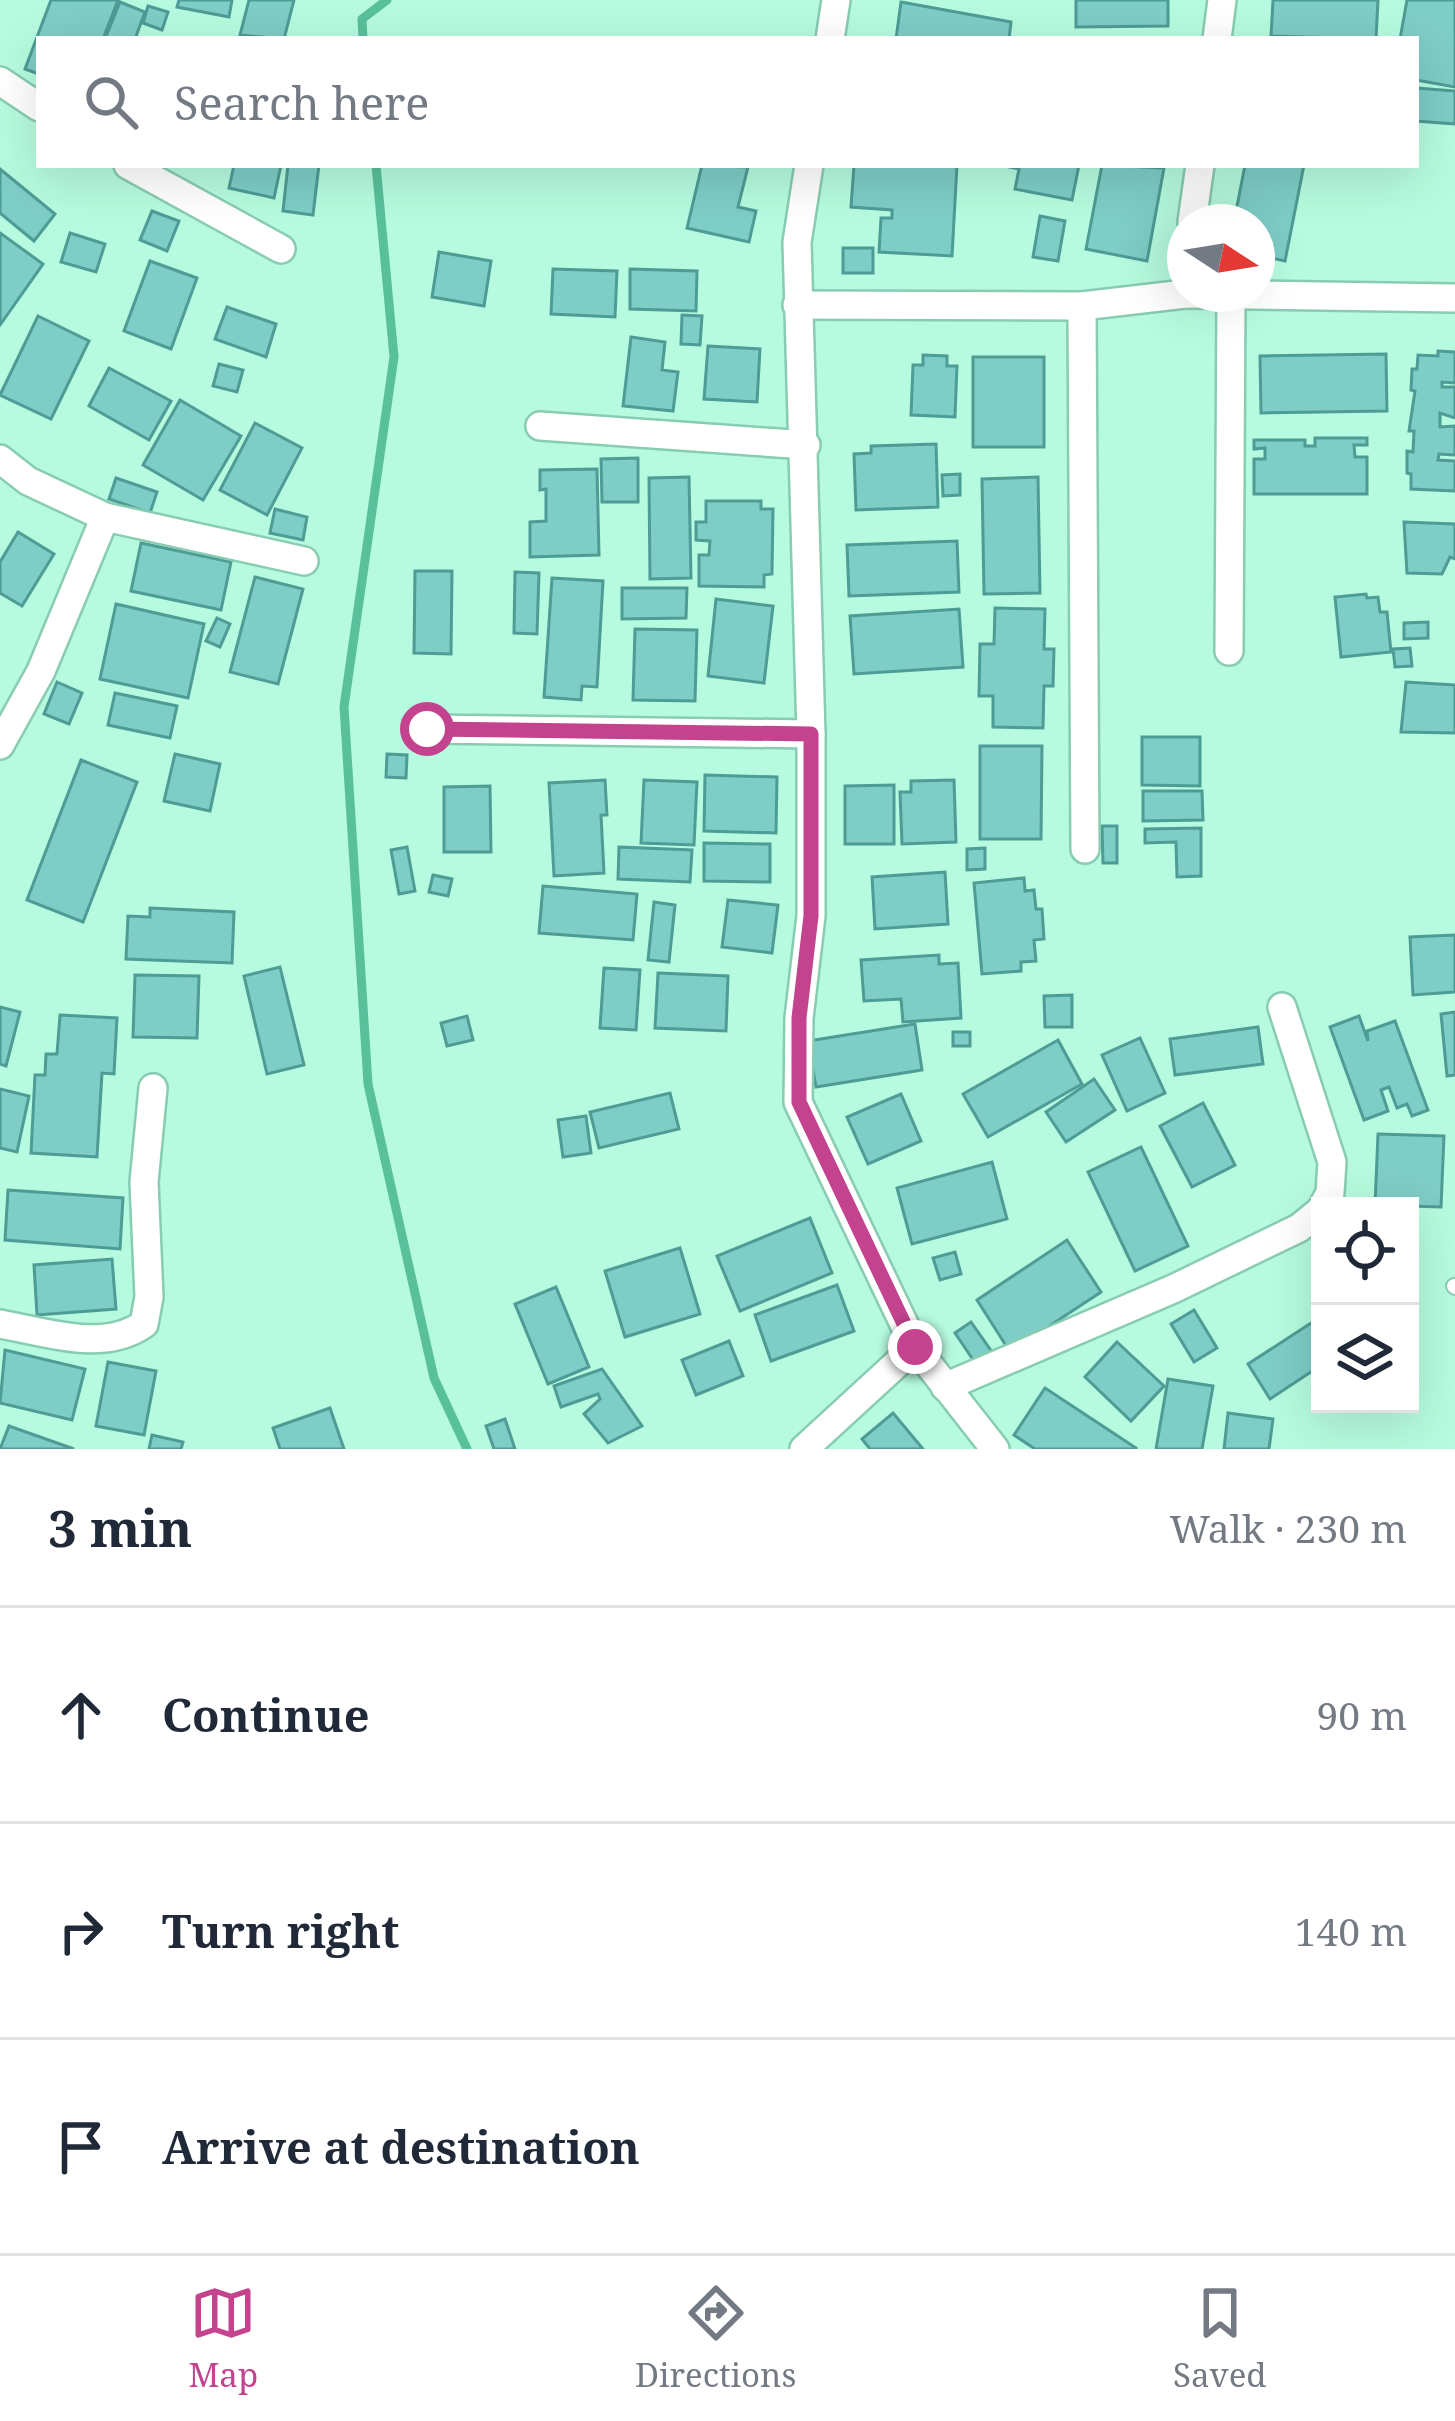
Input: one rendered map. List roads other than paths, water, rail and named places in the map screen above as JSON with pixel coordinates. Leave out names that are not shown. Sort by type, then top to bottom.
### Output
[{"type":"street","points":[[830,36],[836,0]]},
{"type":"street","points":[[1217,36],[1222,0]]},
{"type":"street","points":[[0,81],[36,104]]},
{"type":"street","points":[[133,168],[281,249]]},
{"type":"street","points":[[809,168],[797,242],[811,734],[811,916],[799,1018],[799,1102],[915,1347],[995,1449]]},
{"type":"street","points":[[1195,204],[1200,168]]},
{"type":"street","points":[[797,305],[1082,306],[1167,292]]},
{"type":"street","points":[[1275,296],[1455,298]]},
{"type":"street","points":[[1082,306],[1085,849]]},
{"type":"street","points":[[1229,651],[1232,312]]},
{"type":"street","points":[[540,426],[806,445]]},
{"type":"street","points":[[0,459],[28,481],[105,517],[304,561]]},
{"type":"street","points":[[0,745],[41,671],[105,517]]},
{"type":"street","points":[[427,729],[811,734]]},
{"type":"street","points":[[1282,1007],[1332,1162],[1328,1197]]},
{"type":"street","points":[[0,1324],[96,1340],[131,1333],[144,1324],[149,1297],[144,1182],[153,1088]]},
{"type":"street","points":[[945,1387],[1173,1289],[1299,1228],[1311,1218]]},
{"type":"street","points":[[804,1449],[915,1347]]},
{"type":"waterway","points":[[363,36],[362,19],[387,0]]},
{"type":"waterway","points":[[376,168],[394,357],[344,707],[368,1084],[434,1378],[467,1449]]}]
